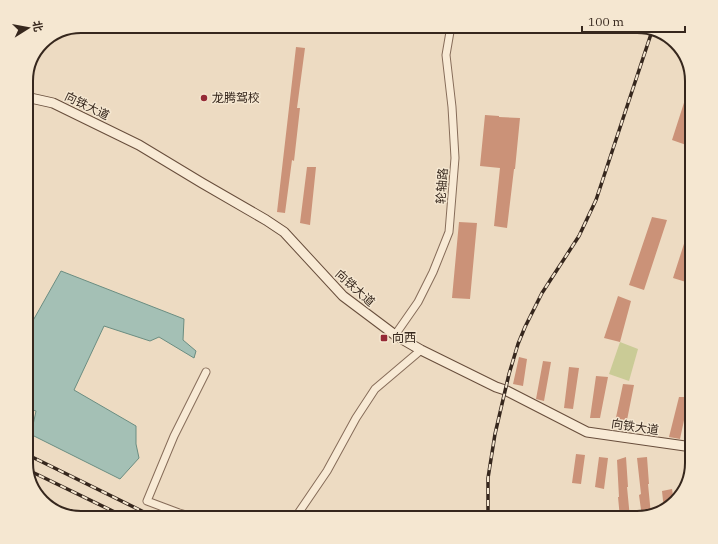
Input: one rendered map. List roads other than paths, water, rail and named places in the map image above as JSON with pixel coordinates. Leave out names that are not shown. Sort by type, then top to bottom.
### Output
[{"type":"street","name":"轮轴路","points":[[395,335],[418,302],[433,272],[449,232],[455,158],[452,107],[446,55],[450,33]]},
{"type":"street","name":"向铁大道","points":[[33,99],[53,103],[139,145],[266,220],[284,232],[342,296],[395,335],[421,350],[505,390],[587,432],[685,446]]},
{"type":"street","points":[[300,511],[327,471],[356,418],[375,390],[421,350]]},
{"type":"street","points":[[174,511],[147,501],[174,436],[206,372]]},
{"type":"railway","points":[[488,511],[488,478],[495,434],[509,374],[518,344],[542,293],[579,236],[596,200],[651,35]]},
{"type":"railway","points":[[33,457],[142,511]]},
{"type":"railway","points":[[34,473],[113,511]]},
{"type":"place","name":"龙腾驾校","points":[[204,98]]},
{"type":"place","name":"向西","points":[[384,338]]}]
